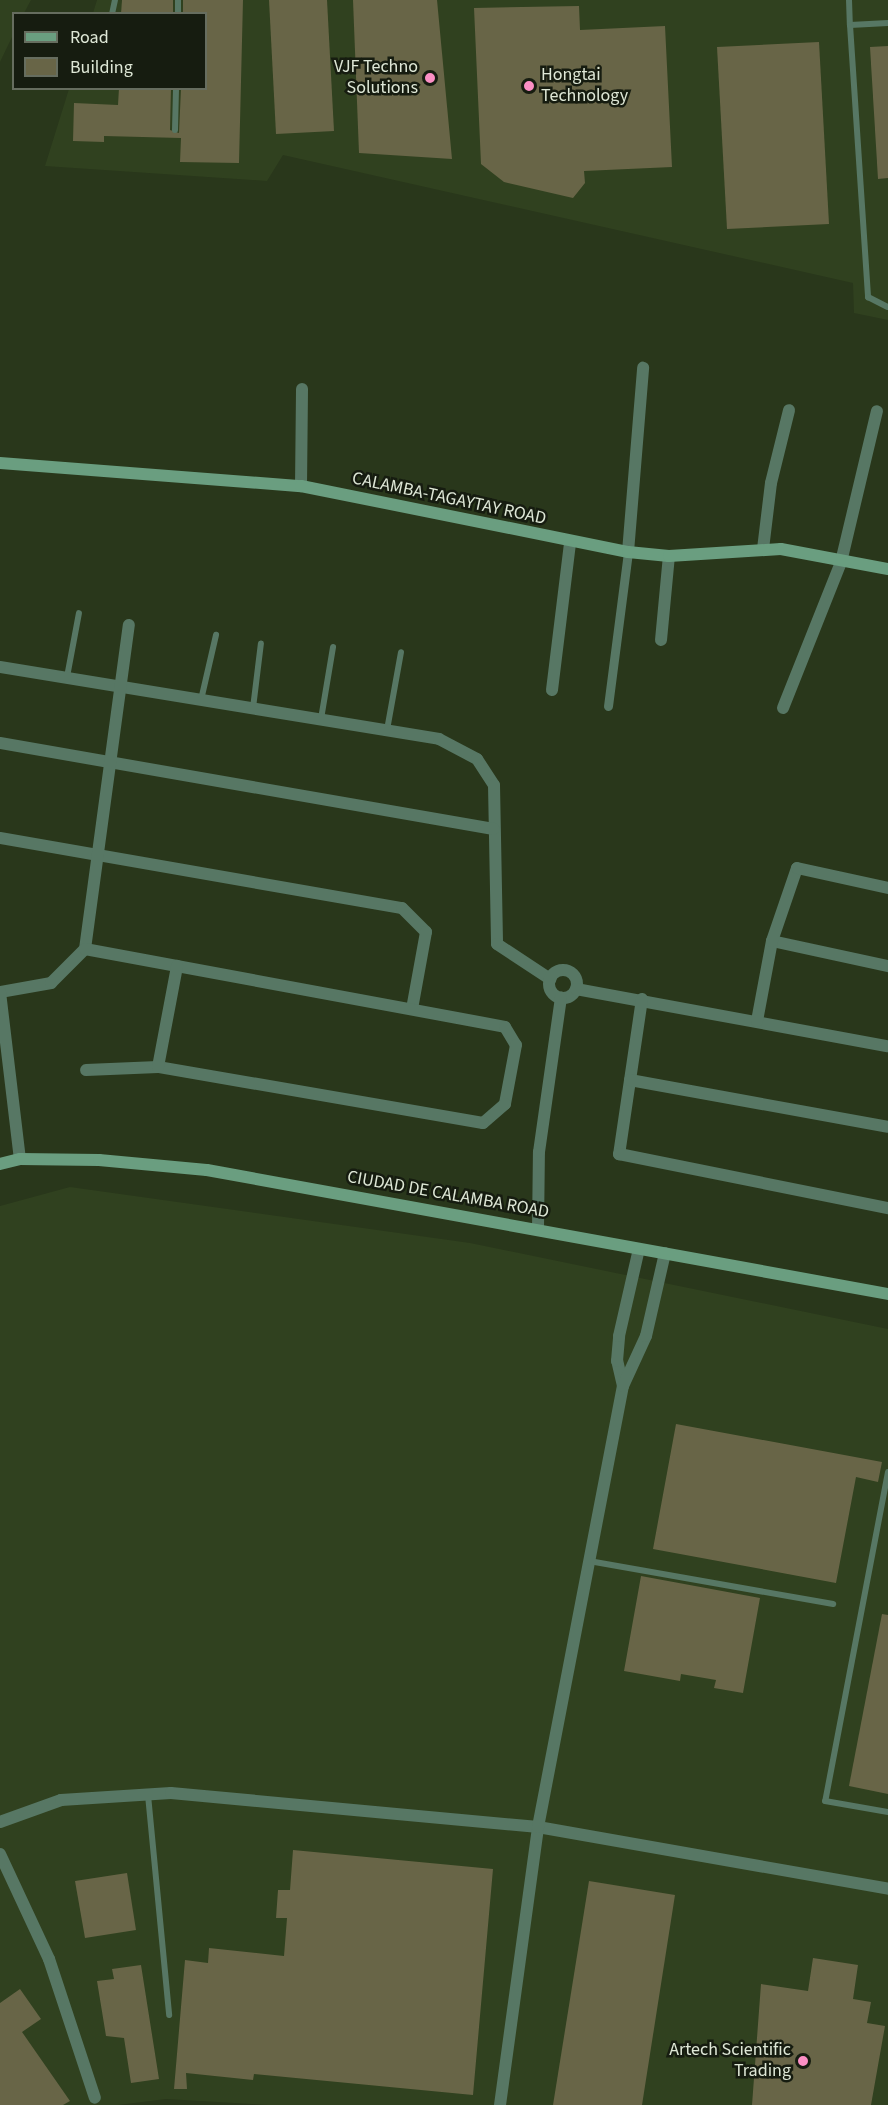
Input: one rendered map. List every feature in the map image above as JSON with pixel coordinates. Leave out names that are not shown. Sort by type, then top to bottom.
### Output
[{"type":"main road","name":"CALAMBA-TAGAYTAY ROAD","points":[[0,463],[301,486],[570,543],[628,552],[669,556],[763,549],[812,554],[841,562],[888,569]]},
{"type":"main road","name":"CIUDAD DE CALAMBA ROAD","points":[[0,1164],[20,1159],[99,1160],[207,1170],[888,1294]]},
{"type":"street","points":[[608,706],[628,552],[643,368]]},
{"type":"street","points":[[301,486],[302,389]]},
{"type":"street","points":[[763,549],[771,483],[789,410]]},
{"type":"street","points":[[783,708],[841,562],[877,411]]},
{"type":"street","points":[[552,690],[570,543]]},
{"type":"street","points":[[661,640],[669,556]]},
{"type":"street","points":[[20,1159],[0,992],[51,983],[85,949],[124,686],[129,626]]},
{"type":"street","points":[[0,667],[438,739],[477,759],[494,785],[497,944],[550,979]]},
{"type":"street","points":[[0,743],[494,829]]},
{"type":"street","points":[[0,838],[402,908],[426,932],[412,1009]]},
{"type":"street","points":[[757,1021],[772,941],[796,868],[888,888]]},
{"type":"street","points":[[772,941],[888,966]]},
{"type":"street","points":[[85,949],[504,1027],[516,1045],[505,1104],[483,1123],[158,1067],[86,1070]]},
{"type":"street","points":[[158,1067],[177,966]]},
{"type":"street","points":[[561,998],[551,991],[550,979],[559,970],[571,972],[576,989]]},
{"type":"street","points":[[561,998],[576,989],[642,999],[888,1046]]},
{"type":"street","points":[[538,1229],[539,1152],[561,998]]},
{"type":"street","points":[[642,999],[619,1154],[888,1208]]},
{"type":"street","points":[[630,1080],[888,1127]]},
{"type":"street","points":[[623,1386],[617,1361],[619,1336],[639,1249]]},
{"type":"street","points":[[500,2105],[538,1827],[623,1386],[646,1336],[665,1253]]},
{"type":"street","points":[[0,1822],[61,1800],[148,1794],[538,1827],[888,1889]]},
{"type":"street","points":[[0,1854],[49,1959],[95,2098]]},
{"type":"lane","points":[[849,0],[868,297],[888,308]]},
{"type":"lane","points":[[850,25],[888,23]]},
{"type":"lane","points":[[175,130],[176,90]]},
{"type":"lane","points":[[67,677],[79,613]]},
{"type":"lane","points":[[201,700],[216,635]]},
{"type":"lane","points":[[254,708],[261,644]]},
{"type":"lane","points":[[321,719],[333,646]]},
{"type":"lane","points":[[387,730],[401,652]]},
{"type":"lane","points":[[888,1472],[825,1801],[888,1812]]},
{"type":"lane","points":[[589,1562],[833,1604]]},
{"type":"lane","points":[[148,1794],[169,2015]]},
{"type":"shaded area","points":[[0,0],[31,0],[25,12],[12,12],[12,37],[0,62]]},
{"type":"shaded area","points":[[97,0],[888,0],[888,320],[854,313],[853,283],[283,155],[267,181],[45,166],[69,90],[207,90],[207,12],[93,12]]},
{"type":"shaded area","points":[[70,1187],[470,1243],[888,1329],[888,2105],[269,2105],[166,2099],[118,2105],[0,2105],[0,1206]]},
{"type":"building","points":[[122,0],[173,0],[173,12],[121,12]]},
{"type":"building","points":[[183,0],[243,0],[239,163],[180,162],[181,138],[104,136],[104,142],[73,141],[74,103],[118,105],[119,90],[171,90],[170,130],[179,133],[181,90],[207,90],[207,12],[183,12]]},
{"type":"building","points":[[269,0],[327,0],[334,131],[276,134]]},
{"type":"building","points":[[353,0],[437,0],[452,159],[359,153]]},
{"type":"building","name":"Hongtai Technology","points":[[579,6],[580,30],[665,26],[672,167],[584,171],[585,183],[573,198],[504,182],[481,164],[474,8]]},
{"type":"building","points":[[819,42],[829,224],[727,229],[717,47]]},
{"type":"building","points":[[888,46],[888,178],[878,179],[870,47]]},
{"type":"building","points":[[676,1424],[882,1462],[878,1482],[856,1477],[836,1583],[653,1549]]},
{"type":"building","points":[[641,1576],[760,1598],[743,1693],[714,1688],[716,1680],[681,1674],[680,1681],[624,1671]]},
{"type":"building","points":[[882,1614],[888,1615],[888,1794],[849,1786]]},
{"type":"building","points":[[293,1850],[493,1869],[473,2095],[254,2074],[253,2080],[186,2073],[187,2089],[174,2089],[185,1960],[208,1963],[209,1948],[284,1956],[287,1918],[276,1918],[278,1890],[290,1890]]},
{"type":"building","points":[[127,1873],[136,1930],[85,1938],[75,1881]]},
{"type":"building","points":[[589,1881],[675,1895],[642,2105],[553,2105]]},
{"type":"building","points":[[813,1958],[858,1965],[853,1999],[871,2002],[867,2023],[885,2026],[871,2105],[752,2105],[761,1984],[808,1991]]},
{"type":"building","points":[[141,1965],[159,2079],[131,2083],[124,2038],[106,2036],[97,1981],[114,1979],[112,1969]]},
{"type":"building","points":[[20,1989],[41,2019],[22,2032],[70,2101],[63,2105],[0,2105],[0,2003]]},
{"type":"place","name":"VJF Techno Solutions","points":[[430,78]]},
{"type":"place","name":"Hongtai Technology","points":[[529,86]]},
{"type":"place","name":"Artech Scientific Trading","points":[[803,2061]]}]
